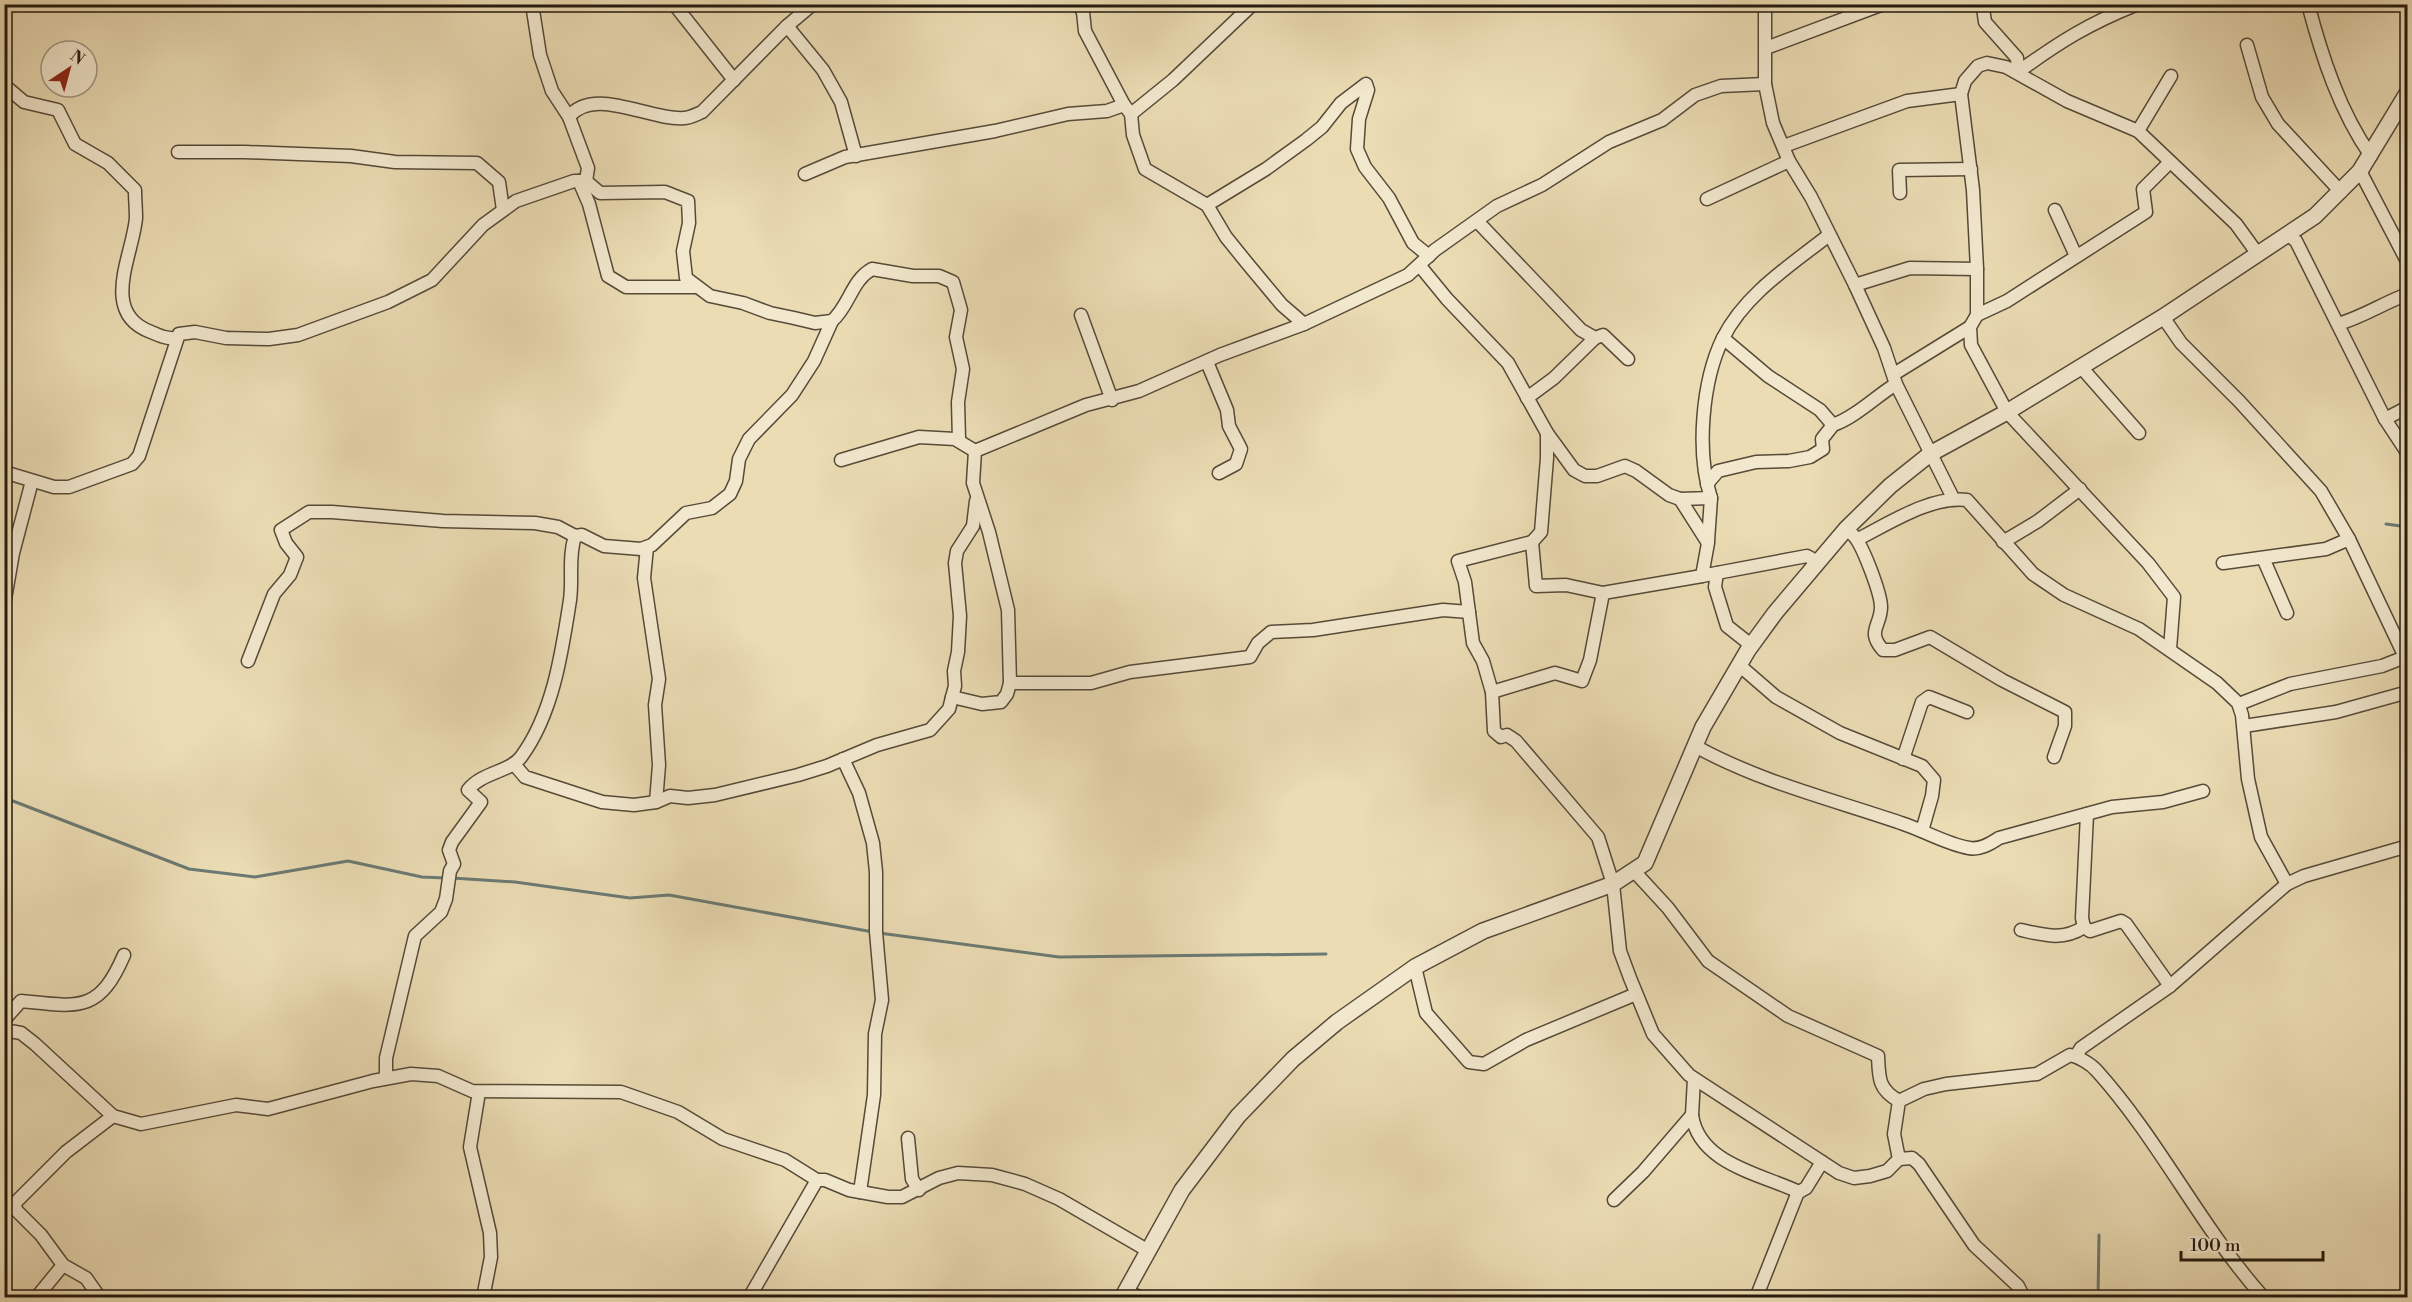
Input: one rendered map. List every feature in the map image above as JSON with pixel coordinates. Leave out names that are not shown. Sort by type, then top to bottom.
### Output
[{"type":"street","points":[[532,4],[540,55],[552,92],[569,117],[588,168],[582,181],[608,276],[626,287],[695,287]]},
{"type":"street","points":[[674,4],[734,80]]},
{"type":"street","points":[[569,117],[576,107],[607,104],[648,114],[685,118],[708,108],[787,26],[813,4]]},
{"type":"street","points":[[1078,4],[1083,12],[1085,31],[1128,109],[1133,135],[1145,169],[1207,205],[1226,237],[1247,263],[1282,305],[1304,324]]},
{"type":"street","points":[[805,174],[845,157],[995,131],[1068,114],[1128,109],[1165,87],[1253,4]]},
{"type":"street","points":[[1765,4],[1765,84],[1773,123],[1789,161],[1811,197],[1856,285],[1895,379],[1953,498]]},
{"type":"street","points":[[1766,48],[1881,4]]},
{"type":"street","points":[[1988,4],[1983,8],[1985,22],[2017,58],[2018,72]]},
{"type":"street","points":[[2018,72],[2067,36],[2098,20],[2138,4]]},
{"type":"street","points":[[2308,4],[2318,43],[2334,84],[2357,136],[2372,156]]},
{"type":"street","points":[[787,26],[824,70],[841,102],[856,156]]},
{"type":"street","points":[[2247,45],[2262,98],[2278,124],[2341,192]]},
{"type":"street","points":[[1707,484],[1718,471],[1756,462],[1789,461],[1810,457],[1823,450],[1821,440],[1833,425],[1850,419],[1895,379],[1970,327],[1977,315],[1977,269],[1971,169],[1961,94],[1965,81],[1978,66],[1987,63],[2018,72],[2067,101],[2138,131],[2236,224],[2258,253]]},
{"type":"street","points":[[2138,131],[2171,76]]},
{"type":"street","points":[[1207,205],[1306,141],[1341,103],[1366,84],[1368,90],[1359,119],[1357,149],[1365,167],[1389,198],[1413,243],[1429,256]]},
{"type":"street","points":[[975,451],[1086,405],[1112,400],[1304,324],[1408,275],[1429,256],[1497,206],[1542,185],[1594,150],[1662,120],[1695,95],[1721,86],[1765,84]]},
{"type":"street","points":[[4,85],[24,102],[58,110],[75,144],[108,163],[135,190],[136,219],[124,266],[122,300],[138,328],[169,339],[177,338]]},
{"type":"street","points":[[1142,1298],[1123,1294],[1182,1190],[1238,1116],[1293,1059],[1337,1022],[1415,967],[1483,931],[1613,884],[1645,863],[1695,746],[1751,645],[1818,562],[1852,534],[1890,486],[1930,454],[2007,412],[2163,317],[2315,216],[2341,192],[2372,156],[2408,92]]},
{"type":"street","points":[[1784,146],[1907,101],[1961,94]]},
{"type":"street","points":[[178,152],[245,152],[351,156],[395,162],[477,163],[499,182],[503,210]]},
{"type":"street","points":[[1707,199],[1789,161]]},
{"type":"street","points":[[1977,315],[2007,302],[2146,212],[2144,185],[2170,162]]},
{"type":"street","points":[[1900,193],[1899,170],[1971,169]]},
{"type":"street","points":[[2360,171],[2408,263]]},
{"type":"street","points":[[4,472],[54,487],[69,487],[134,462],[160,396],[177,338],[182,332],[226,338],[269,339],[298,335],[367,310],[432,280],[483,225],[516,201],[541,191],[582,181],[600,193],[665,192],[688,201],[689,223],[683,251],[686,278],[710,296],[743,303],[770,313],[815,322],[832,321]]},
{"type":"street","points":[[2055,210],[2076,256]]},
{"type":"street","points":[[1477,221],[1581,330],[1594,338]]},
{"type":"street","points":[[2287,234],[2296,241],[2385,419],[2408,454]]},
{"type":"street","points":[[1702,576],[1708,543],[1711,498],[1703,459],[1704,424],[1712,371],[1723,338],[1732,320],[1774,278],[1829,235]]},
{"type":"street","points":[[1420,266],[1447,299],[1508,363],[1547,433],[1574,470],[1585,476],[1597,476],[1625,466],[1636,471],[1669,495],[1680,499],[1711,498]]},
{"type":"street","points":[[1856,285],[1910,268],[1977,269]]},
{"type":"street","points":[[248,661],[274,594],[290,575],[297,557],[286,543],[281,530],[309,512],[358,512],[443,521],[535,523],[558,526],[575,536],[582,535],[604,546],[647,547],[686,513],[712,508],[730,494],[736,481],[739,459],[748,439],[792,395],[814,361],[832,321],[849,302],[857,281],[872,269],[913,276],[939,276],[953,282],[961,310],[956,337],[963,369],[958,402],[959,440]]},
{"type":"street","points":[[2338,324],[2360,318],[2382,304],[2408,294]]},
{"type":"street","points":[[1081,315],[1112,400]]},
{"type":"street","points":[[2163,317],[2181,343],[2239,401],[2321,491],[2349,539],[2406,659],[2290,684],[2239,704]]},
{"type":"street","points":[[1970,327],[1971,345],[2007,412],[2148,563],[2174,597],[2170,649]]},
{"type":"street","points":[[1527,398],[1554,378],[1594,338],[1603,335],[1628,359]]},
{"type":"street","points":[[1723,338],[1768,376],[1820,410],[1833,425]]},
{"type":"street","points":[[1207,362],[1227,410],[1229,426],[1241,449],[1236,464],[1219,473]]},
{"type":"street","points":[[2081,367],[2139,433]]},
{"type":"street","points":[[2385,419],[2408,406]]},
{"type":"street","points":[[1547,433],[1541,532],[1532,542],[1458,561],[1465,582],[1473,643],[1483,661],[1492,692],[1494,730],[1501,736],[1507,735],[1516,741],[1598,837],[1613,884],[1620,951],[1653,1034],[1694,1079],[1706,1084],[1784,1140],[1854,1178],[1887,1171],[1899,1159],[1912,1158],[1919,1164],[1974,1245],[2018,1286],[2024,1298]]},
{"type":"street","points":[[841,460],[919,437],[959,440],[975,451]]},
{"type":"street","points":[[952,697],[982,704],[1001,702],[1007,694],[1010,683],[1008,609],[989,532],[976,494],[972,464],[975,451]]},
{"type":"street","points":[[4,605],[32,481]]},
{"type":"street","points":[[2003,542],[2038,521],[2080,489]]},
{"type":"street","points":[[514,764],[525,777],[602,802],[633,805],[656,802],[670,796],[688,798],[715,795],[798,775],[877,745],[930,730],[949,709],[952,697],[960,616],[955,562],[957,551],[973,526],[976,494]]},
{"type":"street","points":[[1852,534],[1953,498],[1967,500],[2033,574],[2064,595],[2100,614],[2139,629],[2217,683],[2239,704],[2244,726],[2248,779],[2261,837],[2287,884]]},
{"type":"street","points":[[1680,499],[1708,543]]},
{"type":"street","points":[[1852,534],[1881,607],[1875,627],[1875,641],[1883,650],[1895,650],[1930,637],[2002,680],[2065,712],[2065,726],[2054,757]]},
{"type":"street","points":[[386,1078],[386,1059],[415,936],[441,912],[446,899],[450,871],[454,864],[449,850],[452,842],[482,802],[468,790],[474,782],[496,770],[514,764],[541,727],[555,677],[571,598],[575,536]]},
{"type":"street","points":[[2223,563],[2326,549],[2349,539]]},
{"type":"street","points":[[1532,542],[1536,586],[1566,585],[1603,593],[1807,556],[1818,562]]},
{"type":"street","points":[[647,547],[644,578],[659,679],[656,705],[659,765],[656,802]]},
{"type":"street","points":[[2263,558],[2287,613]]},
{"type":"street","points":[[1717,573],[1715,587],[1726,626],[1751,645]]},
{"type":"street","points":[[1492,692],[1555,673],[1582,681],[1590,660],[1603,593]]},
{"type":"street","points":[[1010,683],[1090,683],[1130,672],[1250,657],[1258,643],[1271,632],[1313,630],[1443,610],[1469,612]]},
{"type":"street","points":[[1739,665],[1764,688],[1803,712],[1840,732],[1922,766],[1934,780],[1922,831]]},
{"type":"street","points":[[2244,726],[2336,712],[2408,692]]},
{"type":"street","points":[[1903,759],[1922,702],[1929,697],[1968,712]]},
{"type":"street","points":[[1695,746],[1729,765],[1781,785],[1970,849],[1984,847],[1999,838],[2112,807],[2163,802],[2203,791]]},
{"type":"street","points":[[843,759],[859,793],[873,843],[876,872],[876,932],[882,1000],[875,1034],[874,1095],[860,1192]]},
{"type":"street","points":[[2087,814],[2082,918],[2084,927],[2090,931],[2121,921],[2126,924],[2170,986]]},
{"type":"street","points":[[2076,1056],[2081,1048],[2170,986],[2287,884],[2311,873],[2408,846]]},
{"type":"street","points":[[1634,871],[1668,908],[1708,961],[1788,1016],[1878,1056],[1878,1078],[1881,1087],[1899,1101]]},
{"type":"street","points":[[2020,930],[2059,937],[2072,935],[2084,927]]},
{"type":"street","points":[[4,1020],[21,1001],[82,1003],[102,994],[113,981],[124,955]]},
{"type":"street","points":[[1415,967],[1426,1013],[1469,1062],[1484,1064],[1526,1040],[1636,994]]},
{"type":"street","points":[[4,1030],[21,1033],[114,1116],[141,1125],[236,1105],[268,1109],[386,1078],[411,1074],[438,1076],[479,1092],[621,1092],[678,1112],[723,1139],[785,1160],[817,1180],[825,1180],[860,1192],[902,1197],[939,1178],[958,1173],[992,1175],[1024,1184],[1059,1199],[1147,1250]]},
{"type":"street","points":[[1899,1101],[1923,1089],[1946,1084],[2037,1074],[2070,1055],[2076,1056],[2096,1069],[2190,1201],[2264,1298]]},
{"type":"street","points":[[1694,1079],[1692,1114],[1694,1128],[1704,1144],[1727,1162],[1798,1192]]},
{"type":"street","points":[[479,1092],[470,1147],[490,1233],[491,1257],[483,1298]]},
{"type":"street","points":[[1899,1101],[1894,1134],[1899,1159]]},
{"type":"street","points":[[1614,1200],[1644,1172],[1692,1114]]},
{"type":"street","points":[[100,1298],[86,1278],[63,1265],[41,1235],[17,1211],[9,1208],[66,1152],[114,1116]]},
{"type":"street","points":[[908,1138],[912,1179],[919,1190]]},
{"type":"street","points":[[1756,1298],[1798,1192],[1806,1188],[1822,1162]]},
{"type":"street","points":[[749,1298],[817,1180]]},
{"type":"street","points":[[36,1298],[63,1265]]},
{"type":"waterway","points":[[2386,524],[2408,527]]},
{"type":"waterway","points":[[4,801],[13,801],[189,869],[255,877],[348,861],[422,877],[445,878]]},
{"type":"waterway","points":[[452,878],[515,882],[630,898],[669,895],[873,932]]},
{"type":"waterway","points":[[879,933],[1059,957],[1326,954]]},
{"type":"waterway","points":[[2098,1298],[2099,1235]]}]
